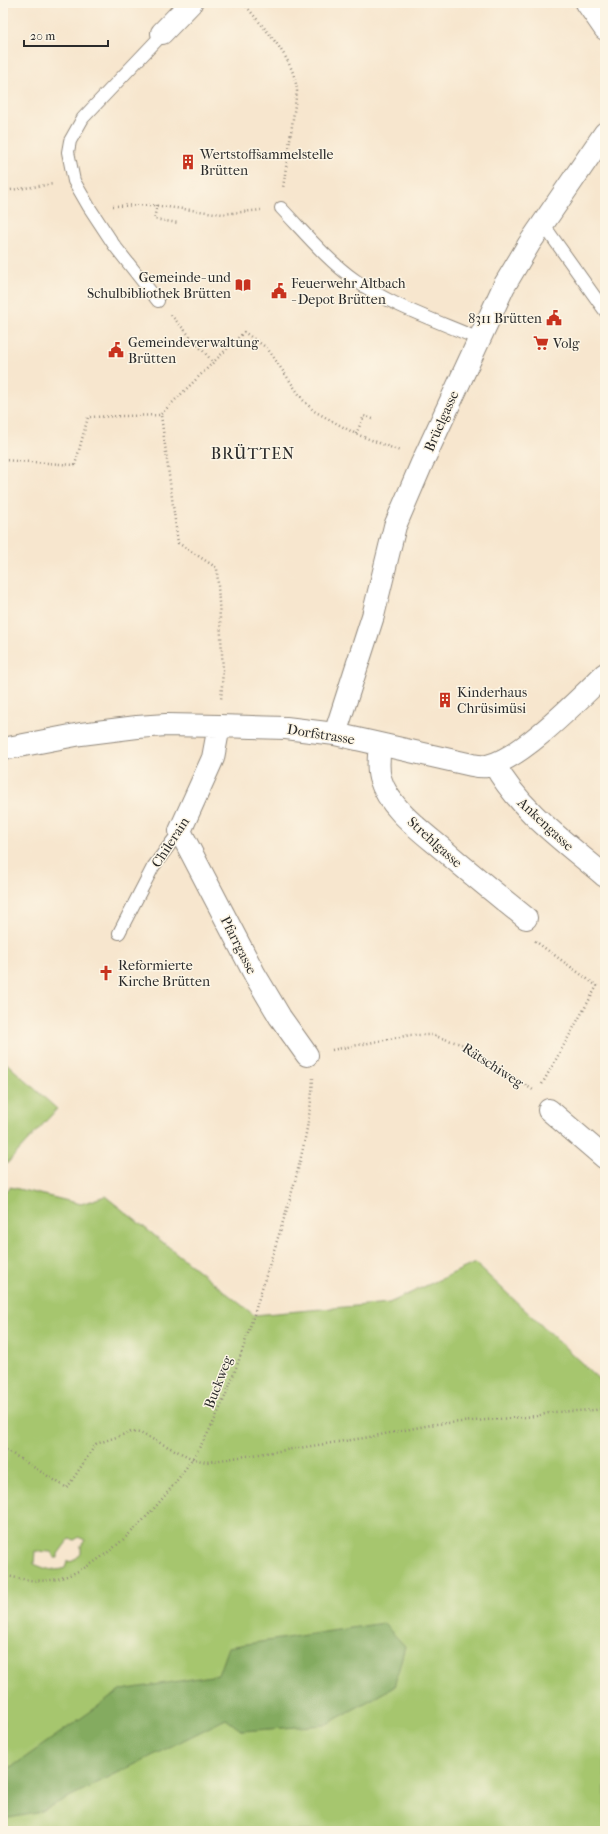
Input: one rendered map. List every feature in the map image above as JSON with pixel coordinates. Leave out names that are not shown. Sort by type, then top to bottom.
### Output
[{"type":"street","points":[[162,33],[191,3]]},
{"type":"street","points":[[587,3],[605,29]]},
{"type":"street","name":"Brüelgasse","points":[[335,734],[373,616],[395,526],[479,339],[504,286],[543,224],[605,133]]},
{"type":"street","name":"Dorfstrasse","points":[[3,749],[81,734],[137,727],[166,725],[286,728],[335,734],[480,767],[494,764],[511,755],[548,727],[605,674]]},
{"type":"street","name":"Chilerain","points":[[180,831],[213,758],[219,726]]},
{"type":"street","name":"Strehlgasse","points":[[380,745],[378,762],[380,779],[395,805],[460,864],[526,918]]},
{"type":"street","name":"Ankengasse","points":[[494,764],[512,792],[527,809],[605,876]]},
{"type":"street","name":"Pfarrgasse","points":[[180,831],[261,985],[280,1017],[307,1055]]},
{"type":"street","points":[[543,1101],[605,1158]]},
{"type":"lane","points":[[158,300],[114,245],[89,207],[74,181],[68,152],[70,140],[83,118],[162,33]]},
{"type":"lane","points":[[280,208],[331,260],[364,286],[384,298],[479,339]]},
{"type":"lane","points":[[543,224],[605,312]]},
{"type":"lane","name":"Chilerain","points":[[119,933],[153,867],[180,831]]},
{"type":"path","points":[[89,207],[157,205],[223,214],[280,208],[298,91],[296,79],[288,59],[244,3]]},
{"type":"path","points":[[3,191],[74,181]]},
{"type":"path","points":[[157,205],[154,219],[178,223]]},
{"type":"path","points":[[158,300],[214,362]]},
{"type":"path","points":[[3,460],[75,465],[88,418],[160,414],[244,332],[268,348],[308,406],[325,418],[356,434],[403,452]]},
{"type":"path","points":[[160,414],[178,543],[216,568],[224,670],[221,703]]},
{"type":"path","points":[[356,434],[364,416],[373,420]]},
{"type":"path","points":[[526,918],[532,939],[597,986],[543,1101]]},
{"type":"path","name":"Rätschiweg","points":[[307,1055],[410,1035],[432,1035],[464,1045],[543,1101]]},
{"type":"path","name":"Buckweg","points":[[3,1575],[42,1581],[71,1574],[88,1566],[114,1547],[137,1526],[157,1505],[193,1459],[214,1422],[254,1315],[293,1190],[310,1121],[314,1078]]},
{"type":"path","points":[[3,1448],[67,1488],[96,1444],[131,1432],[140,1433],[193,1459],[208,1462],[364,1438],[436,1424],[536,1416],[554,1412],[595,1410],[605,1408]]},
{"type":"green space","points":[[3,1060],[57,1109],[3,1168]]},
{"type":"green space","points":[[10,1187],[81,1204],[105,1196],[254,1315],[389,1303],[475,1263],[605,1385],[605,1831],[3,1831],[3,1193]],"holes":[[[78,1537],[85,1540],[81,1546],[81,1554],[73,1561],[67,1562],[65,1568],[57,1570],[34,1564],[35,1551],[51,1552],[55,1558],[58,1558],[58,1554],[69,1539],[75,1540]]]},
{"type":"green space","points":[[383,1623],[405,1646],[394,1687],[325,1725],[242,1731],[226,1719],[37,1813],[3,1819],[3,1770],[13,1766],[121,1690],[218,1675],[228,1647]]},
{"type":"place","name":"Wertstoffsammelstelle Brütten","points":[[188,162]]},
{"type":"place","name":"Gemeinde- und Schulbibliothek Brütten","points":[[243,285]]},
{"type":"place","name":"Feuerwehr Altbach - Depot Brütten","points":[[279,291]]},
{"type":"place","name":"8311 Brütten","points":[[554,318]]},
{"type":"place","name":"Volg","points":[[541,343]]},
{"type":"place","name":"Gemeindeverwaltung Brütten","points":[[116,350]]},
{"type":"place","name":"Kinderhaus Chrüsimüsi","points":[[445,700]]},
{"type":"place","name":"Reformierte Kirche Brütten","points":[[106,973]]},
{"type":"district","name":"BRÜTTEN","points":[[253,453]]}]
